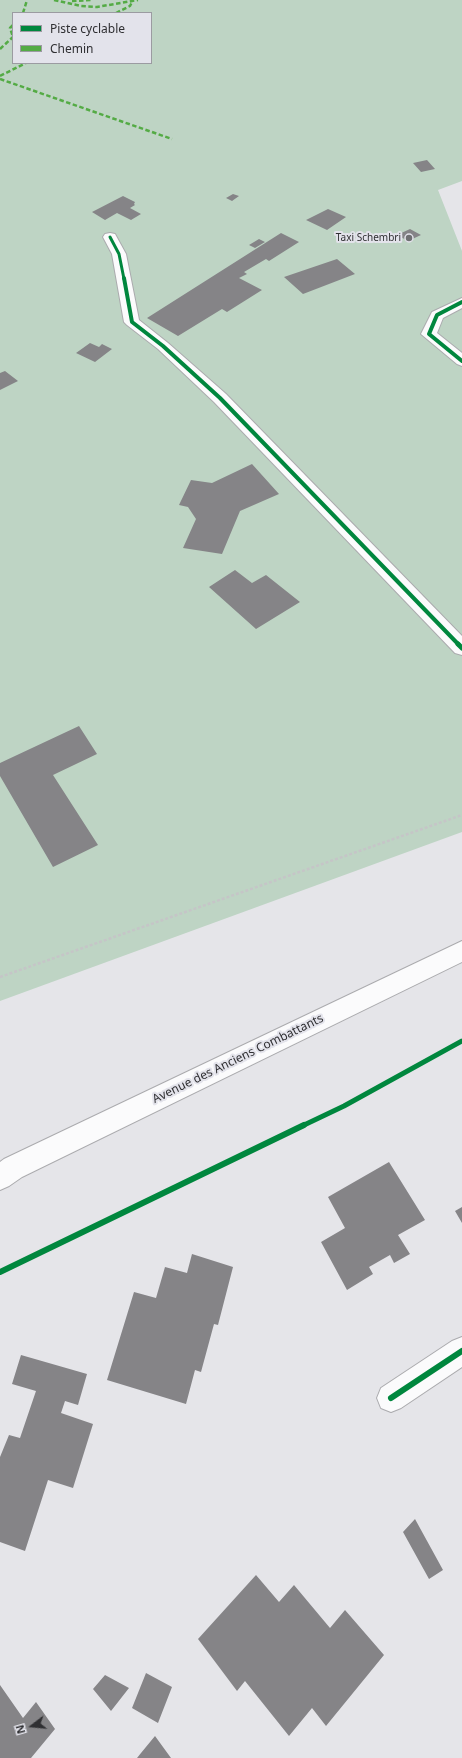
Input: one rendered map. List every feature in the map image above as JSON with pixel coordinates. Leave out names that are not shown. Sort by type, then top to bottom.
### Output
[{"type":"street","points":[[110,237],[118,254],[132,322],[162,346],[220,398],[462,648]]},
{"type":"street","points":[[462,302],[437,315],[429,334],[462,361]]},
{"type":"street","name":"Avenue des Anciens Combattants","points":[[4,1172],[462,951]]},
{"type":"street","points":[[391,1398],[462,1351]]},
{"type":"path","points":[[0,977],[462,815]]},
{"type":"green space","points":[[0,0],[462,0],[462,181],[438,190],[462,251],[462,832],[0,1001]]},
{"type":"building","points":[[427,160],[435,169],[421,172],[413,163]]},
{"type":"building","points":[[233,194],[239,196],[232,201],[226,198]]},
{"type":"building","points":[[123,196],[135,202],[135,205],[130,208],[141,214],[131,220],[117,213],[105,220],[92,212]]},
{"type":"building","points":[[328,209],[346,217],[327,230],[306,220]]},
{"type":"building","name":"Taxi Schembri","points":[[410,229],[421,235],[408,241],[397,235]]},
{"type":"building","points":[[281,233],[299,242],[269,261],[266,259],[244,272],[247,274],[239,278],[262,290],[227,312],[222,309],[178,336],[147,318]]},
{"type":"building","points":[[259,239],[265,242],[255,248],[249,245]]},
{"type":"building","points":[[337,259],[355,274],[303,294],[284,277]]},
{"type":"building","points":[[90,343],[99,347],[102,344],[112,349],[95,362],[76,353]]},
{"type":"building","points":[[5,371],[18,381],[0,390],[0,373]]},
{"type":"building","points":[[252,464],[279,494],[240,511],[222,554],[183,548],[196,519],[188,507],[179,505],[191,480],[212,483]]},
{"type":"building","points":[[235,570],[252,583],[266,575],[300,602],[256,629],[209,587]]},
{"type":"building","points":[[79,726],[97,754],[53,775],[98,845],[53,867],[0,776],[0,763]]},
{"type":"building","points":[[389,1162],[425,1220],[398,1235],[410,1254],[394,1263],[390,1255],[369,1267],[373,1274],[347,1290],[321,1242],[345,1228],[328,1197]]},
{"type":"building","points":[[462,1207],[462,1223],[455,1211]]},
{"type":"building","points":[[192,1254],[233,1267],[218,1325],[214,1324],[201,1372],[195,1370],[186,1404],[107,1380],[134,1292],[156,1298],[165,1267],[187,1273]]},
{"type":"building","points":[[21,1355],[87,1374],[78,1405],[65,1401],[61,1413],[93,1424],[73,1488],[48,1480],[25,1551],[0,1542],[0,1457],[9,1435],[20,1438],[36,1391],[12,1384]]},
{"type":"building","points":[[415,1519],[443,1570],[429,1579],[403,1532]]},
{"type":"building","points":[[256,1575],[279,1602],[294,1585],[330,1628],[345,1610],[384,1655],[326,1726],[312,1708],[289,1736],[245,1681],[237,1691],[198,1639]]},
{"type":"building","points":[[146,1673],[172,1687],[158,1723],[132,1708]]},
{"type":"building","points":[[105,1675],[129,1688],[111,1711],[93,1689]]},
{"type":"building","points":[[0,1685],[23,1718],[36,1702],[55,1729],[31,1758],[0,1758]]},
{"type":"building","points":[[155,1736],[171,1758],[137,1758],[141,1753]]},
{"type":"marked path","points":[[23,12],[27,0]]},
{"type":"marked path","points":[[54,0],[81,6],[97,7],[138,0]]},
{"type":"marked path","points":[[72,1],[93,0]]},
{"type":"marked path","points":[[118,12],[130,6],[132,2]]},
{"type":"marked path","points":[[12,26],[10,28],[12,34]]},
{"type":"marked path","points":[[0,49],[12,38]]},
{"type":"marked path","points":[[0,76],[24,64]]},
{"type":"marked path","points":[[0,79],[172,139]]},
{"type":"cycle path","points":[[110,237],[119,254],[132,322],[163,346],[220,398],[462,648]]},
{"type":"cycle path","points":[[462,302],[437,315],[429,334],[462,361]]},
{"type":"cycle path","points":[[0,1272],[344,1106],[462,1041]]},
{"type":"cycle path","points":[[391,1398],[462,1351]]},
{"type":"place","name":"Taxi Schembri","points":[[409,238]]}]
